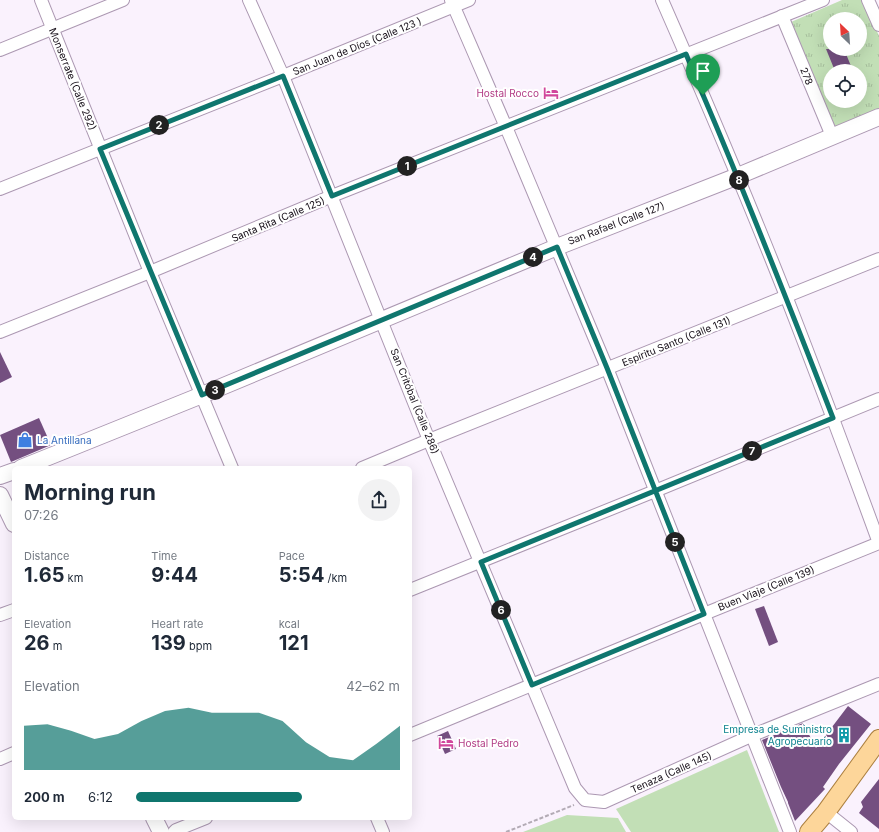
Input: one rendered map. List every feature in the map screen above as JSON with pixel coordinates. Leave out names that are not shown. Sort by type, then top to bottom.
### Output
[{"type":"main road","points":[[809,832],[826,812],[879,740]]},
{"type":"street","name":"Monserrate (Calle 292)","points":[[41,0],[150,272],[231,466]]},
{"type":"street","points":[[0,50],[123,0]]},
{"type":"street","name":"San Critóbal (Calle 286)","points":[[249,0],[283,76],[430,440],[575,788],[585,800]]},
{"type":"street","name":"San Juan de Díos (Calle 123 )","points":[[0,189],[283,76],[452,3],[469,0]]},
{"type":"street","points":[[662,0],[738,176],[833,418],[879,543]]},
{"type":"street","name":"Santa Rita (Calle 125)","points":[[0,332],[150,272],[332,196],[823,0]]},
{"type":"street","points":[[868,0],[879,25]]},
{"type":"street","points":[[452,3],[557,247],[607,368],[790,832]]},
{"type":"street","name":"278","points":[[782,16],[832,136]]},
{"type":"street","name":"San Rafael (Calle 127)","points":[[26,466],[202,395],[557,247],[738,176],[879,117]]},
{"type":"street","name":"Espíritu Santo (Calle 131)","points":[[367,466],[879,259]]},
{"type":"street","points":[[412,589],[879,399]]},
{"type":"street","points":[[0,476],[12,472]]},
{"type":"street","points":[[0,495],[12,520]]},
{"type":"street","name":"Buen Viaje (Calle 139)","points":[[412,734],[879,543]]},
{"type":"street","points":[[0,615],[12,611]]},
{"type":"street","name":"Tenaza (Calle 145)","points":[[585,800],[604,802],[753,735],[879,684]]},
{"type":"street","points":[[0,759],[12,754]]},
{"type":"street","points":[[826,812],[852,832]]},
{"type":"street","points":[[155,820],[161,832]]},
{"type":"street","points":[[174,832],[201,820]]},
{"type":"street","points":[[378,820],[383,832]]},
{"type":"path","points":[[506,832],[585,800]]},
{"type":"green space","points":[[842,0],[862,0],[864,1],[879,36],[879,109],[835,127],[827,108],[867,108],[867,64],[823,64],[823,98],[791,22]]},
{"type":"green space","points":[[747,750],[779,832],[631,832],[616,809]]},
{"type":"green space","points":[[567,815],[618,818],[626,832],[523,832]]},
{"type":"building","points":[[829,56],[847,56],[850,64],[832,64]]},
{"type":"building","points":[[0,352],[12,377],[0,383]]},
{"type":"building","name":"La Antillana","points":[[39,418],[51,445],[11,462],[0,435]]},
{"type":"building","points":[[764,606],[778,642],[769,646],[755,609]]},
{"type":"building","points":[[848,706],[871,724],[839,764],[823,787],[825,789],[795,821],[762,740],[803,723],[816,748]]},
{"type":"building","name":"Hostal Pedro","points":[[448,731],[456,749],[445,754],[437,736]]},
{"type":"building","points":[[879,779],[879,829],[859,813],[863,807],[861,802]]},
{"type":"place","name":"Hostal Rocco","points":[[551,93]]},
{"type":"place","name":"La Antillana","points":[[25,440]]},
{"type":"place","name":"Empresa de Suministro Agropecuario","points":[[844,735]]},
{"type":"place","name":"Hostal Pedro","points":[[446,743]]},
{"type":"route","points":[[703,95],[686,54],[332,196],[283,76],[100,149],[202,395],[557,247],[607,368],[655,491],[704,614],[532,685],[481,562],[655,491],[833,418],[738,176],[703,95]]}]
